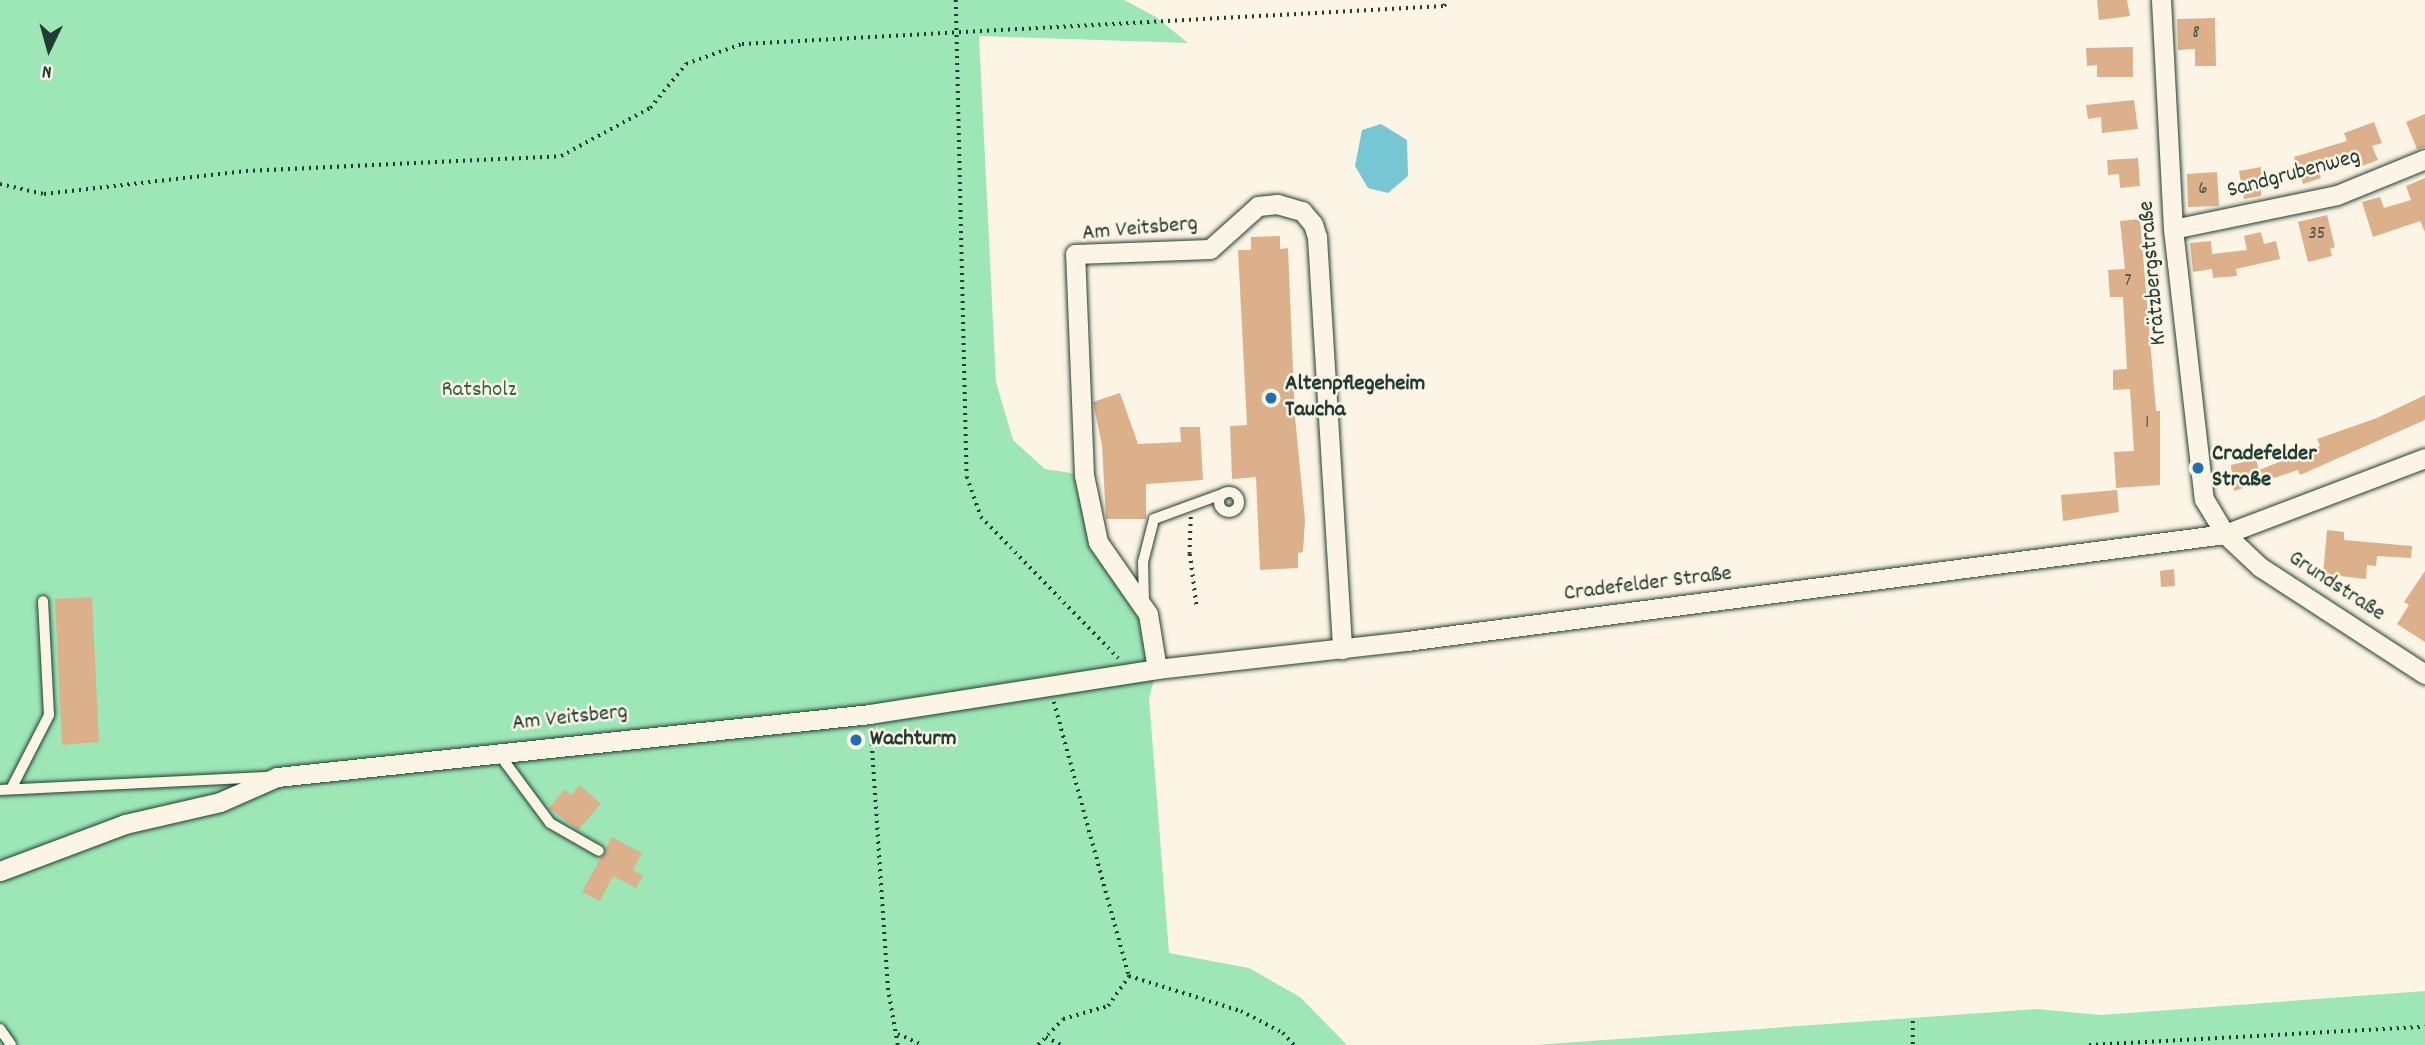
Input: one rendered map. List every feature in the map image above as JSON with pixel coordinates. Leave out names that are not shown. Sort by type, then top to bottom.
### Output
[{"type":"street","name":"Krätzbergstraße","points":[[2161,0],[2173,229],[2197,468],[2204,499],[2225,534]]},
{"type":"street","name":"Sandgrubenweg","points":[[2173,229],[2337,194],[2425,159]]},
{"type":"street","name":"Am Veitsberg","points":[[1157,669],[1144,606],[1098,542],[1084,475],[1075,254],[1210,249],[1258,206],[1288,206],[1302,211],[1314,224],[1317,237],[1342,649]]},
{"type":"street","name":"Cradefelder Straße","points":[[1407,641],[2225,534],[2425,458]]},
{"type":"street","name":"Grundstraße","points":[[2225,534],[2260,567],[2425,674]]},
{"type":"street","name":"Am Veitsberg","points":[[0,871],[125,824],[220,802],[277,778],[496,751],[870,714],[1157,669],[1407,641]]},
{"type":"lane","points":[[1144,606],[1143,562],[1154,519],[1225,493]]},
{"type":"lane","points":[[11,789],[49,715],[43,601]]},
{"type":"lane","points":[[496,751],[550,823],[599,851]]},
{"type":"lane","points":[[0,790],[277,778]]},
{"type":"lane","points":[[0,1030],[11,1045]]},
{"type":"path","points":[[956,0],[967,477],[981,517],[1130,673]]},
{"type":"path","points":[[0,184],[44,194],[246,171],[561,156],[650,108],[686,64],[742,44],[958,29],[1444,6],[1448,0]]},
{"type":"path","points":[[1192,505],[1190,554],[1197,608]]},
{"type":"path","points":[[1049,685],[1129,976]]},
{"type":"path","points":[[870,714],[888,988],[898,1045]]},
{"type":"path","points":[[1038,1045],[1063,1019],[1108,1006],[1129,976]]},
{"type":"path","points":[[1129,976],[1241,1011],[1283,1033],[1294,1045]]},
{"type":"path","points":[[1913,1021],[1913,1045]]},
{"type":"path","points":[[2089,1045],[2253,1039],[2425,1027]]},
{"type":"path","points":[[898,1034],[923,1045]]},
{"type":"path","points":[[1046,1037],[1061,1045]]},
{"type":"path","points":[[2253,1039],[2253,1045]]},
{"type":"green space","name":"Ratsholz","points":[[0,0],[1124,0],[1156,17],[1188,43],[979,36],[996,382],[1013,440],[1045,469],[1084,475],[1098,542],[1148,614],[1157,669],[1149,698],[1169,953],[1249,968],[1300,997],[1347,1045],[0,1045]]},
{"type":"green space","points":[[2425,991],[2425,1045],[1534,1045],[2037,1009],[2101,1015]]},
{"type":"water","points":[[1381,124],[1407,140],[1408,176],[1388,193],[1368,188],[1355,166],[1362,130]]},
{"type":"building","points":[[2097,0],[2127,0],[2130,16],[2099,20]]},
{"type":"building","points":[[2215,18],[2216,66],[2195,66],[2195,49],[2178,50],[2177,19]]},
{"type":"building","points":[[2133,47],[2133,77],[2097,77],[2097,65],[2087,66],[2086,48]]},
{"type":"building","points":[[2134,100],[2138,129],[2102,133],[2101,117],[2088,119],[2086,105]]},
{"type":"building","points":[[2425,114],[2425,147],[2417,149],[2406,122]]},
{"type":"building","points":[[2374,122],[2382,143],[2372,146],[2378,160],[2357,168],[2353,156],[2318,167],[2321,178],[2303,184],[2294,157],[2347,141],[2344,133]]},
{"type":"building","points":[[2138,158],[2140,186],[2120,188],[2119,174],[2108,175],[2107,160]]},
{"type":"building","points":[[2261,167],[2261,196],[2244,199],[2239,171]]},
{"type":"building","points":[[2217,172],[2219,206],[2188,207],[2187,174]]},
{"type":"building","points":[[2425,178],[2425,232],[2420,221],[2373,237],[2362,202],[2380,197],[2384,208],[2411,200],[2406,186]]},
{"type":"building","points":[[2327,215],[2335,247],[2330,249],[2332,256],[2308,262],[2298,222]]},
{"type":"building","points":[[2140,219],[2156,411],[2160,411],[2160,485],[2116,488],[2114,452],[2134,451],[2130,389],[2113,390],[2113,370],[2127,369],[2123,297],[2110,297],[2108,270],[2125,269],[2120,221]]},
{"type":"building","points":[[2261,232],[2264,244],[2276,241],[2280,259],[2236,269],[2237,276],[2213,278],[2212,269],[2193,272],[2190,243],[2211,241],[2212,254],[2247,250],[2244,236]]},
{"type":"building","name":"Altenpflegeheim Taucha","points":[[1280,236],[1280,249],[1288,248],[1295,417],[1305,520],[1303,552],[1298,553],[1298,568],[1260,570],[1256,477],[1232,479],[1230,426],[1247,425],[1238,250],[1251,250],[1251,237]]},
{"type":"building","points":[[1120,393],[1138,444],[1181,442],[1180,427],[1200,427],[1203,480],[1146,484],[1146,519],[1106,519],[1102,445],[1093,402]]},
{"type":"building","points":[[2425,395],[2425,420],[2300,475],[2298,470],[2234,491],[2231,465],[2256,459],[2259,470],[2320,446],[2317,439],[2377,418]]},
{"type":"building","points":[[2117,490],[2119,512],[2063,521],[2061,495]]},
{"type":"building","points":[[2327,530],[2344,532],[2344,540],[2412,546],[2411,558],[2377,556],[2376,566],[2367,565],[2366,579],[2323,574]]},
{"type":"building","points":[[2174,569],[2175,586],[2161,587],[2160,571]]},
{"type":"building","points":[[2425,571],[2425,642],[2397,624],[2409,605],[2404,602]]},
{"type":"building","points":[[92,597],[99,742],[62,745],[55,599]]},
{"type":"building","points":[[580,785],[601,804],[578,830],[549,808],[565,789],[571,795]]},
{"type":"building","points":[[612,837],[642,853],[633,870],[643,876],[636,888],[613,876],[600,901],[582,892]]},
{"type":"place","name":"Altenpflegeheim Taucha","points":[[1271,398]]},
{"type":"place","name":"Cradefelder Straße","points":[[2198,468]]},
{"type":"place","name":"Wachturm","points":[[856,740]]}]
